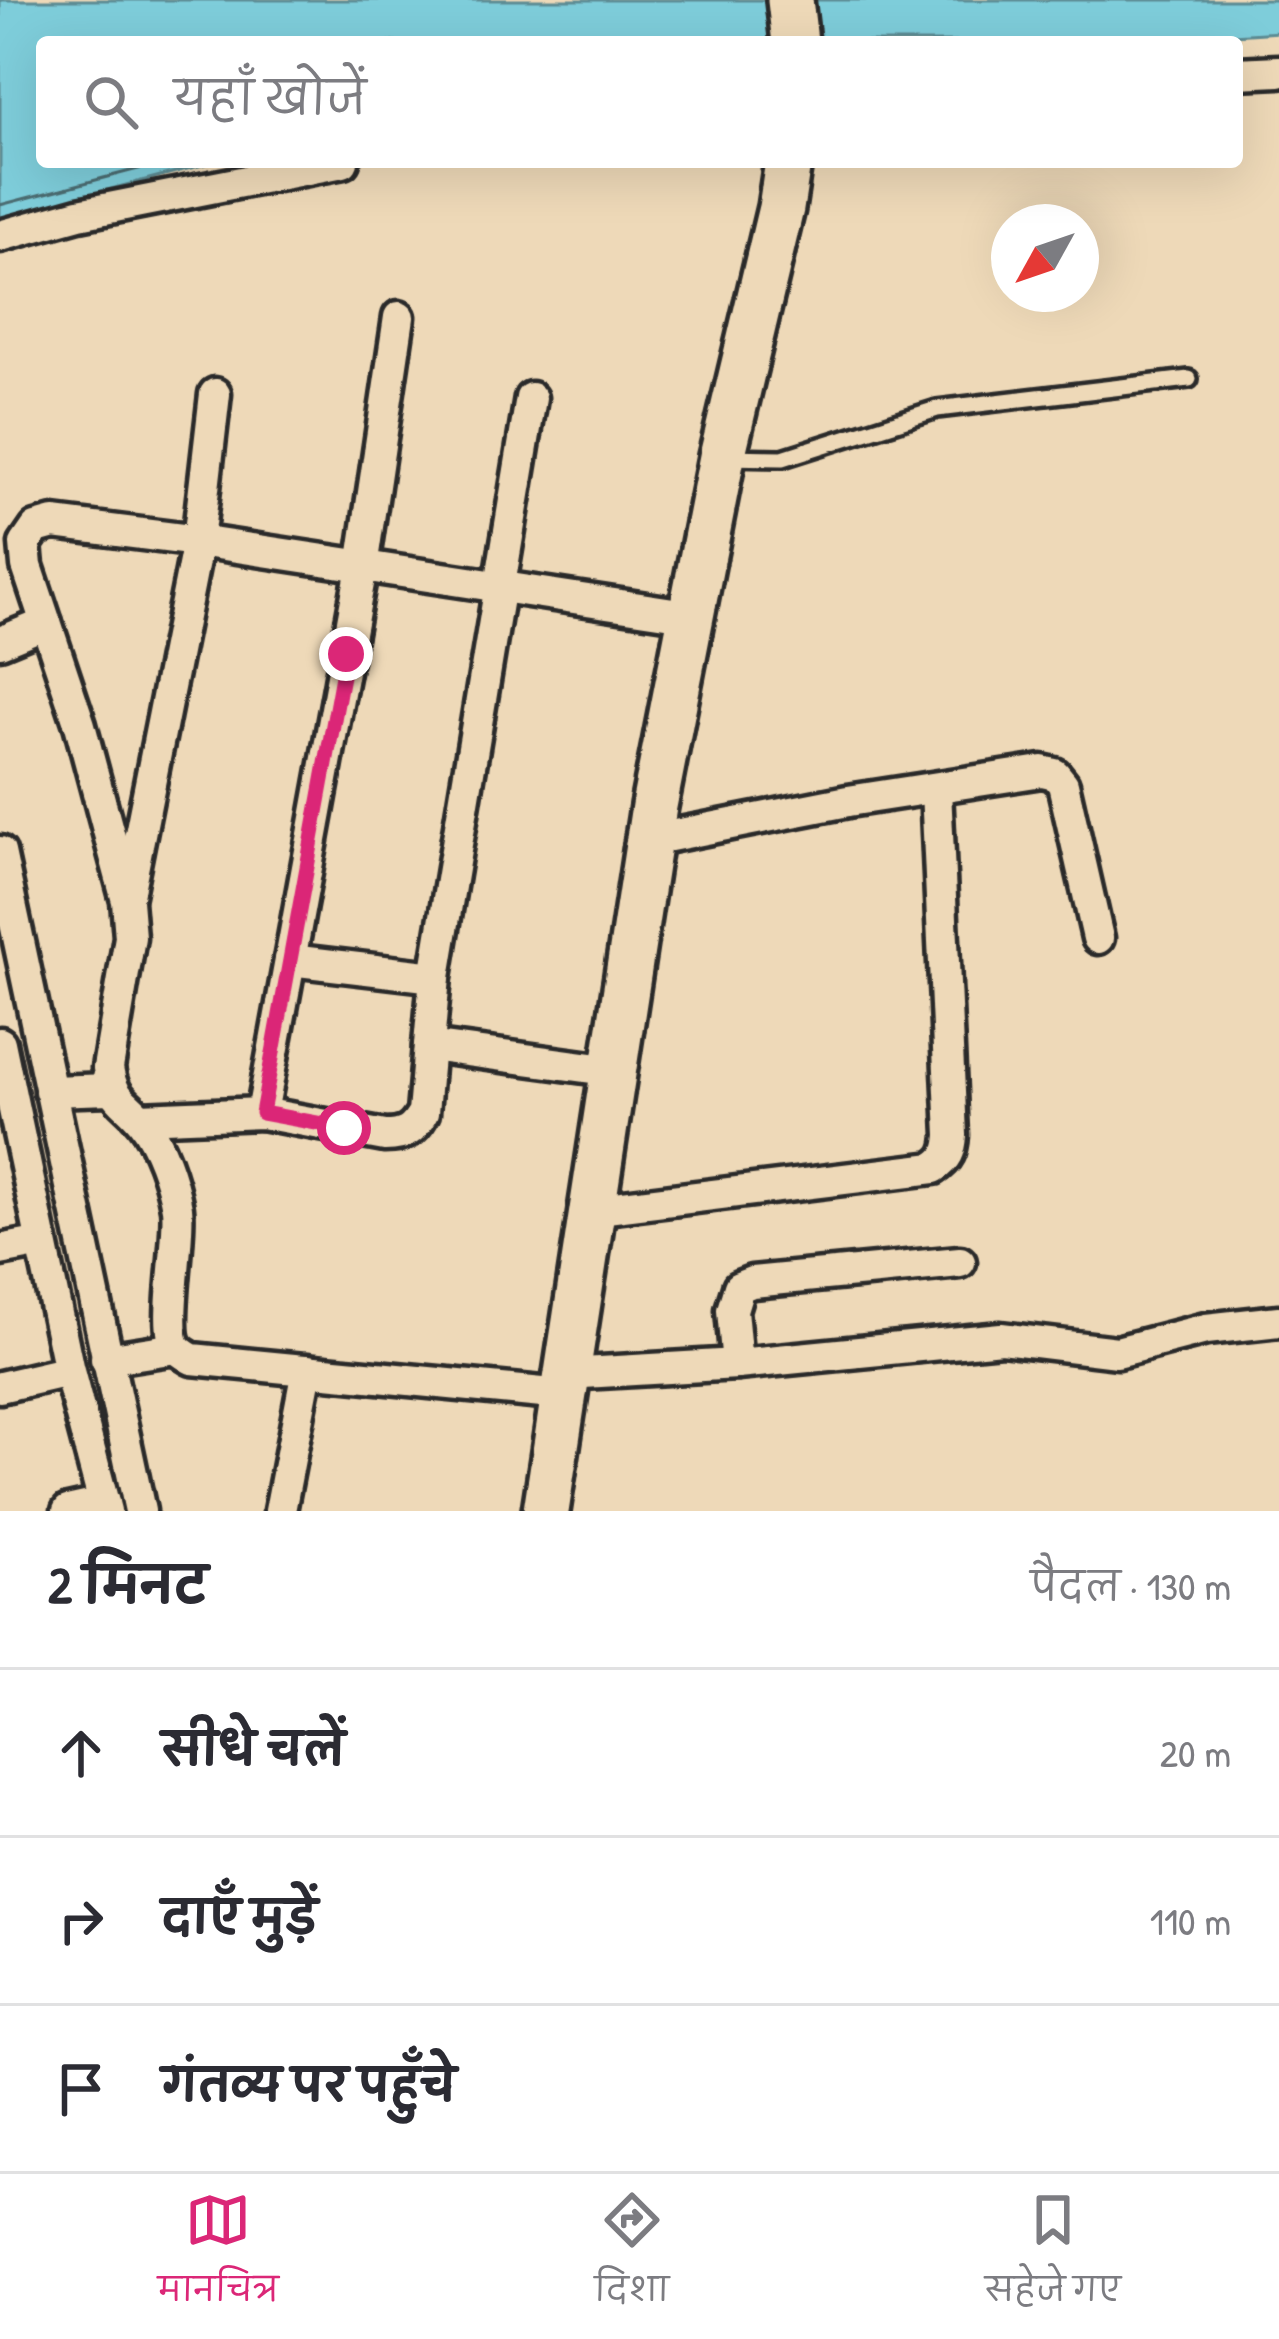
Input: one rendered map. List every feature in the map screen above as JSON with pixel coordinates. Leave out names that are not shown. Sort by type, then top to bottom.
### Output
[{"type":"main road","points":[[790,0],[794,36]]},
{"type":"main road","points":[[546,1511],[650,840],[722,457],[787,168]]},
{"type":"street","points":[[1243,74],[1279,71]]},
{"type":"street","points":[[0,236],[80,214],[313,168]]},
{"type":"street","points":[[262,1113],[362,567],[399,317]]},
{"type":"street","points":[[127,901],[198,541],[215,394]]},
{"type":"street","points":[[140,1118],[226,1111],[402,1136],[415,1127],[422,1113],[435,977],[530,398]]},
{"type":"street","points":[[693,616],[198,541],[54,523],[36,528],[26,544],[27,566],[80,725],[127,901],[130,937],[107,1068],[111,1089],[140,1118],[156,1145],[176,1203],[171,1329],[176,1348],[192,1359],[307,1370],[564,1385],[1001,1338],[1117,1352],[1206,1330],[1279,1321]]},
{"type":"street","points":[[0,642],[46,623]]},
{"type":"street","points":[[650,840],[1042,770],[1055,774],[1067,795],[1098,938]]},
{"type":"street","points":[[590,1210],[934,1168],[944,1162],[952,1135],[936,790]]},
{"type":"street","points":[[0,852],[140,1511]]},
{"type":"street","points":[[290,960],[435,977]]},
{"type":"street","points":[[0,1043],[7,1114],[105,1507],[68,1511]]},
{"type":"street","points":[[429,1046],[614,1071]]},
{"type":"street","points":[[50,1091],[111,1089]]},
{"type":"street","points":[[0,1250],[42,1243]]},
{"type":"street","points":[[737,1364],[732,1310],[740,1287],[752,1282],[960,1262]]},
{"type":"street","points":[[106,1359],[176,1348]]},
{"type":"street","points":[[280,1511],[307,1370]]},
{"type":"street","points":[[0,1387],[69,1371]]},
{"type":"lane","points":[[722,457],[784,458],[937,410],[1189,379]]},
{"type":"water","points":[[0,0],[1279,0],[1279,32],[1217,36],[36,36],[36,168],[191,168],[0,218]]},
{"type":"route","points":[[344,1128],[262,1113],[346,654]]}]
